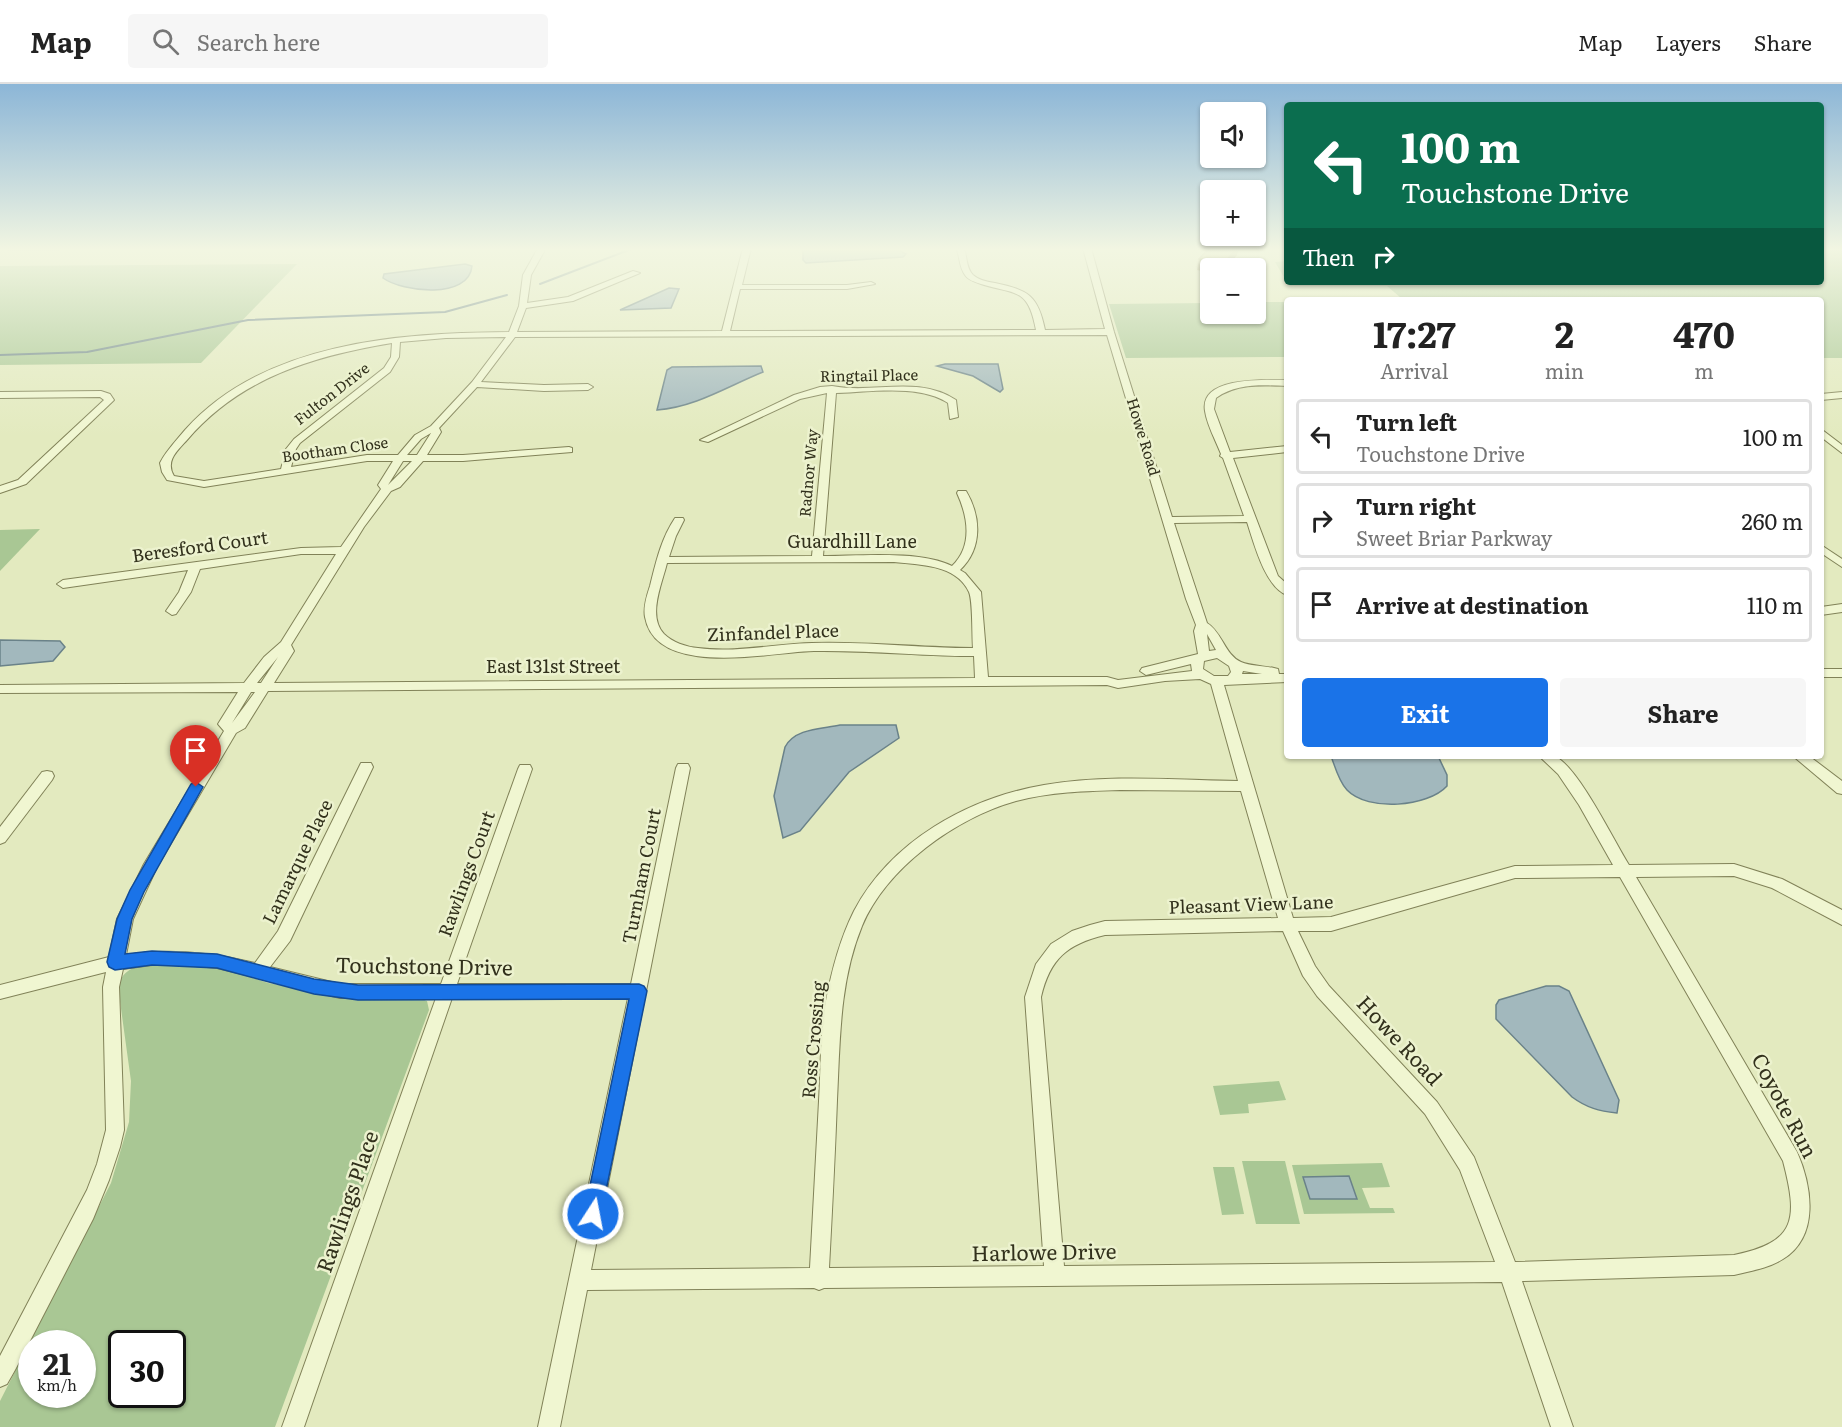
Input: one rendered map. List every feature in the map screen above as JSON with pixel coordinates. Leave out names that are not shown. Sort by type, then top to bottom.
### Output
[{"type":"street","points":[[387,489],[383,485],[402,456],[425,431],[434,428],[475,384],[512,335],[521,311]]},
{"type":"street","points":[[725,335],[731,311]]},
{"type":"street","points":[[1035,311],[1041,333]]},
{"type":"street","name":"Howe Road","points":[[1104,311],[1202,625],[1200,631],[1202,657],[1196,666],[1216,679],[1288,926],[1309,971],[1323,991],[1413,1088],[1449,1133],[1472,1175],[1509,1272],[1562,1427]]},
{"type":"street","points":[[396,340],[446,335],[1110,332]]},
{"type":"street","name":"Fulton Drive","points":[[285,472],[291,449],[297,441],[387,370],[395,357],[396,340]]},
{"type":"street","name":"Bootham Close","points":[[396,340],[337,352],[281,370],[238,390],[211,409],[169,455],[165,463],[167,472],[179,481],[216,483],[368,458],[402,456],[463,458],[569,450]]},
{"type":"street","points":[[1284,383],[1242,384],[1224,389],[1212,397],[1209,409],[1273,577],[1284,588]]},
{"type":"street","points":[[475,384],[533,388],[588,387]]},
{"type":"street","name":"Ringtail Place","points":[[705,440],[797,397],[832,389],[930,391],[945,396],[953,402],[953,417]]},
{"type":"street","name":"Radnor Way","points":[[817,559],[832,389]]},
{"type":"street","points":[[0,396],[101,394],[107,396],[109,400],[22,482],[0,490]]},
{"type":"street","points":[[1824,398],[1842,395]]},
{"type":"street","points":[[231,730],[225,724],[275,651],[285,645],[343,550],[387,489],[396,485],[421,457],[436,432],[434,428]]},
{"type":"street","points":[[1824,435],[1842,450]]},
{"type":"street","points":[[1225,456],[1284,449]]},
{"type":"street","points":[[954,570],[968,557],[972,546],[969,509],[962,493]]},
{"type":"street","points":[[1168,520],[1250,519]]},
{"type":"street","name":"Zinfandel Place","points":[[679,520],[671,531],[650,609],[651,622],[658,635],[685,651],[707,654],[811,647],[912,652],[980,652]]},
{"type":"street","name":"Beresford Court","points":[[63,584],[301,551],[343,550]]},
{"type":"street","points":[[1824,550],[1842,564]]},
{"type":"street","name":"Guardhill Lane","points":[[663,560],[914,559],[938,563],[954,570],[967,580],[975,592],[982,682]]},
{"type":"street","points":[[172,611],[184,592],[195,566]]},
{"type":"street","points":[[1824,611],[1842,608]]},
{"type":"street","name":"Howe Road","points":[[1202,625],[1210,630],[1231,661]]},
{"type":"street","points":[[0,1377],[83,1218],[109,1158],[115,1130],[111,987],[125,919],[137,890],[231,730],[240,725],[288,651],[285,645]]},
{"type":"street","name":"East 131st Street","points":[[1107,681],[1114,676],[1217,654],[1231,661],[1284,676]]},
{"type":"street","points":[[1216,679],[1237,673],[1231,661]]},
{"type":"street","points":[[1824,673],[1842,673]]},
{"type":"street","name":"East 131st Street","points":[[0,689],[1107,681],[1118,684],[1165,676],[1216,679],[1284,677]]},
{"type":"street","name":"Coyote Run","points":[[1509,1272],[1734,1265],[1760,1261],[1784,1247],[1797,1229],[1802,1208],[1799,1183],[1791,1158],[1569,777],[1549,759]]},
{"type":"street","points":[[1804,759],[1842,789]]},
{"type":"street","name":"Lamarque Place","points":[[258,971],[284,936],[366,767]]},
{"type":"street","name":"Turnham Court","points":[[549,1427],[683,768]]},
{"type":"street","name":"Rawlings Court","points":[[446,992],[525,769]]},
{"type":"street","points":[[0,838],[47,776]]},
{"type":"street","name":"Ross Crossing","points":[[819,1280],[833,1009],[841,967],[861,914],[892,871],[909,853],[948,825],[970,813],[1022,795],[1076,786],[1246,786]]},
{"type":"street","name":"Pleasant View Lane","points":[[1055,1277],[1033,1020],[1035,986],[1044,962],[1057,948],[1077,935],[1104,928],[1331,924],[1515,872],[1713,869],[1757,874],[1800,893],[1842,918]]},
{"type":"street","name":"Touchstone Drive","points":[[0,992],[115,962],[186,958],[217,961],[340,991],[639,991]]},
{"type":"street","name":"Rawlings Place","points":[[293,1427],[446,992]]},
{"type":"street","name":"Harlowe Drive","points":[[580,1280],[819,1280],[1509,1272]]},
{"type":"green space","points":[[0,311],[252,311],[201,363],[0,365]]},
{"type":"green space","points":[[1111,311],[1200,311],[1200,324],[1266,324],[1266,311],[1284,311],[1284,357],[1126,358]]},
{"type":"green space","points":[[1824,311],[1842,311],[1842,358],[1824,358]]},
{"type":"green space","points":[[40,529],[0,571],[0,530]]},
{"type":"green space","points":[[157,963],[226,969],[268,983],[356,998],[419,998],[427,1001],[429,1010],[275,1427],[0,1427],[0,1401],[18,1366],[18,1408],[96,1408],[96,1330],[36,1330],[111,1183],[129,1122],[131,1081],[118,987],[124,975],[138,966]]},
{"type":"green space","points":[[1279,1081],[1286,1100],[1248,1104],[1249,1113],[1220,1115],[1213,1086]]},
{"type":"green space","points":[[1242,1161],[1285,1161],[1300,1224],[1256,1224]]},
{"type":"green space","points":[[1382,1163],[1390,1187],[1362,1188],[1370,1208],[1393,1208],[1395,1213],[1304,1214],[1292,1165]]},
{"type":"green space","points":[[1213,1167],[1234,1167],[1244,1214],[1222,1215]]},
{"type":"water","points":[[998,364],[1003,389],[1000,392],[973,376],[937,366]]},
{"type":"water","points":[[761,366],[763,372],[712,395],[685,405],[657,410],[667,370],[672,367]]},
{"type":"water","points":[[0,640],[60,641],[65,647],[53,661],[0,666]]},
{"type":"water","points":[[840,725],[896,725],[899,738],[849,772],[800,831],[783,838],[774,796],[785,747],[795,736],[802,733]]},
{"type":"water","points":[[1332,759],[1439,759],[1447,775],[1447,786],[1426,799],[1383,804],[1357,797],[1344,787]]},
{"type":"water","points":[[1546,986],[1559,986],[1569,991],[1619,1100],[1617,1113],[1593,1108],[1572,1097],[1496,1019],[1496,1005],[1499,1000]]},
{"type":"water","points":[[1349,1176],[1357,1199],[1310,1199],[1303,1177]]},
{"type":"waterway","points":[[0,355],[87,352],[248,320],[450,311]]},
{"type":"route","points":[[196,787],[137,890],[120,935],[115,962],[152,958],[217,961],[244,966],[314,986],[358,992],[639,991],[593,1214]]}]
